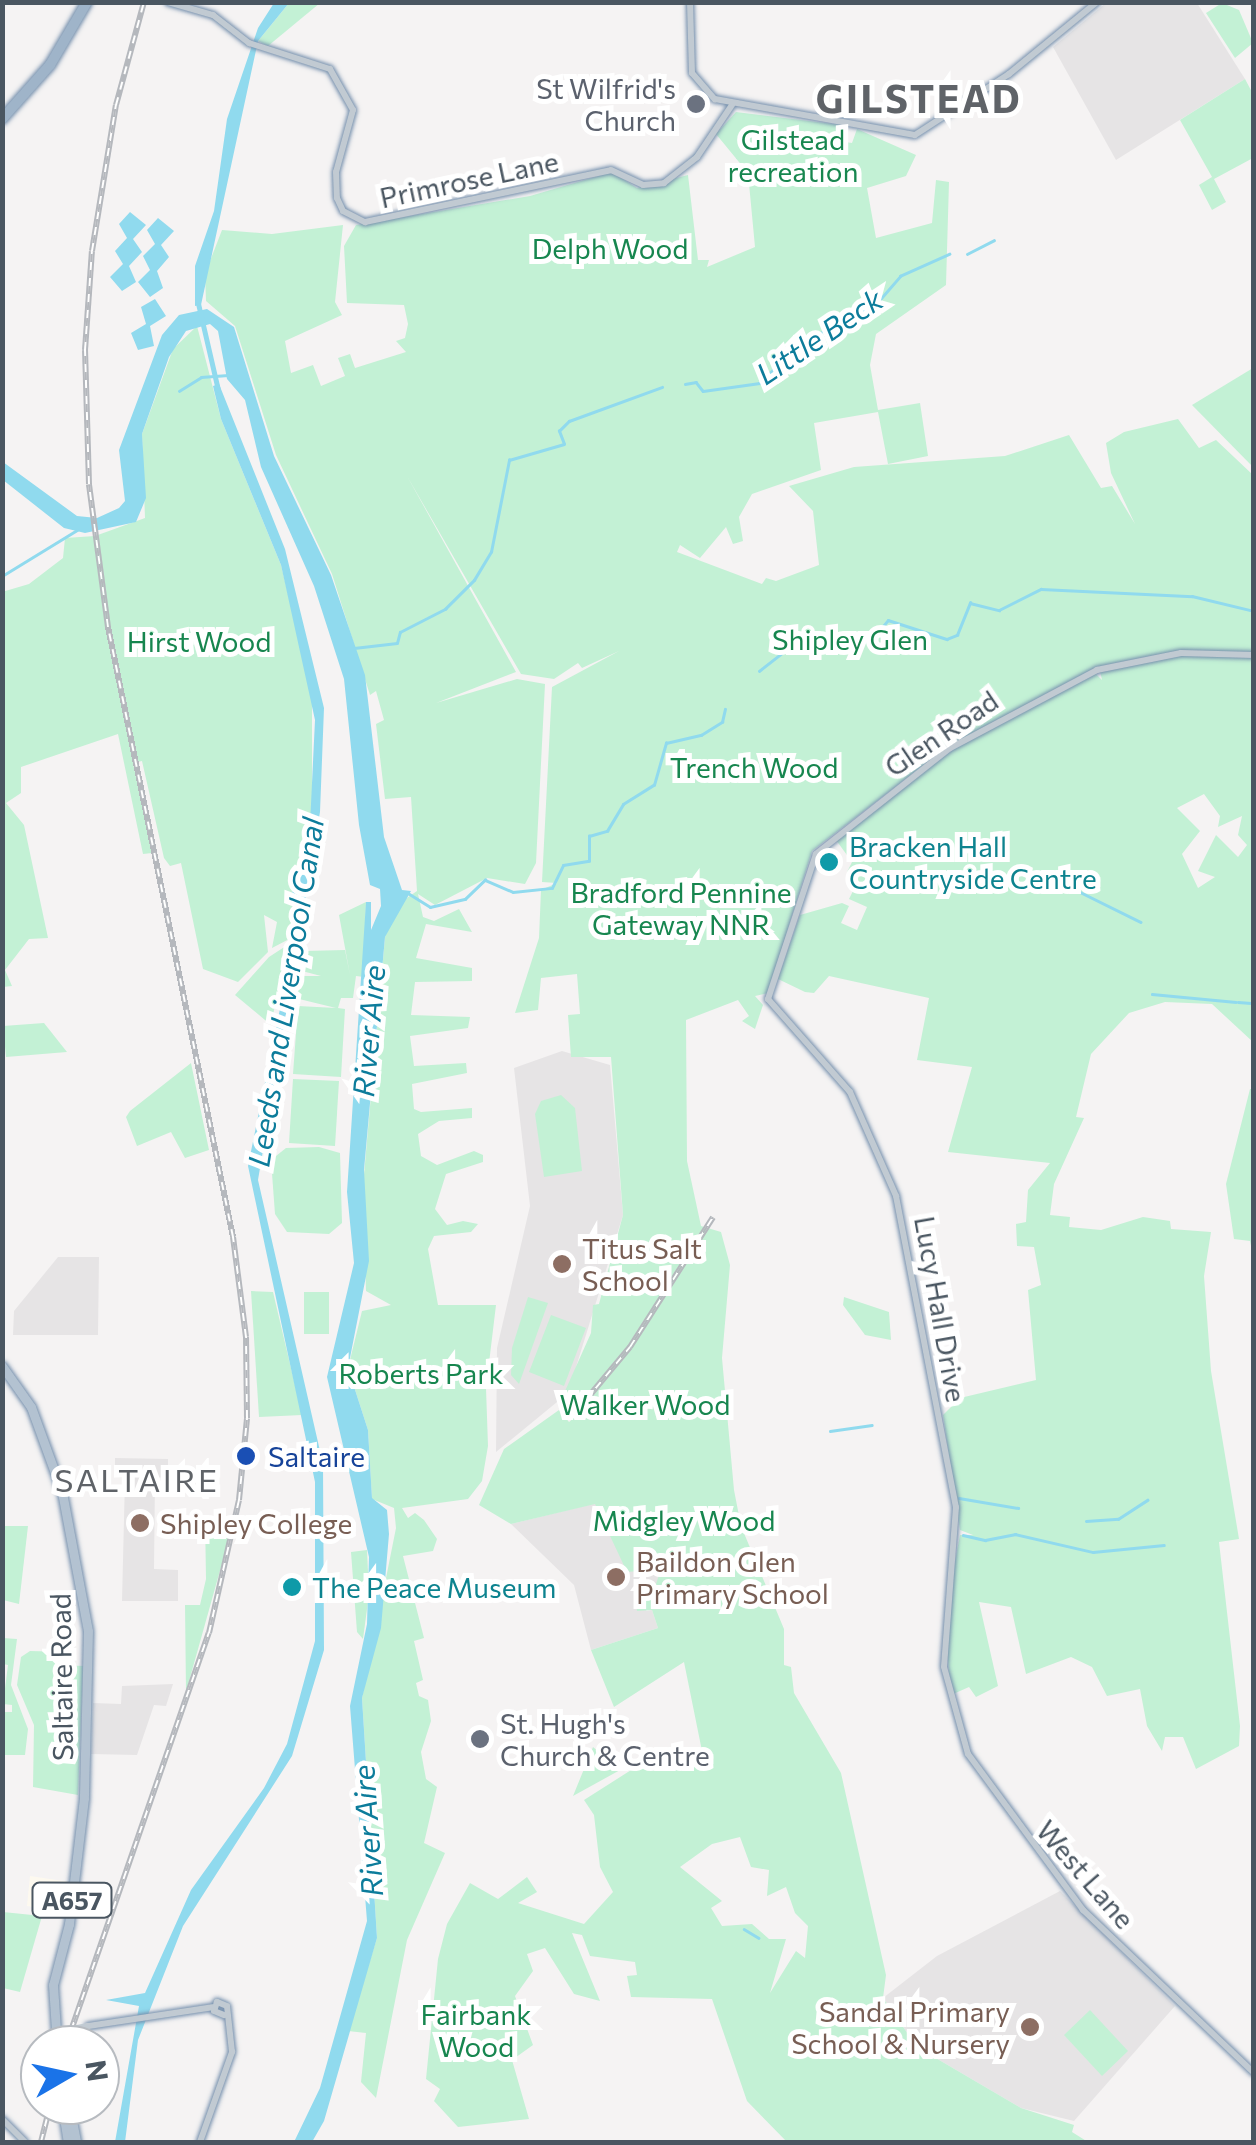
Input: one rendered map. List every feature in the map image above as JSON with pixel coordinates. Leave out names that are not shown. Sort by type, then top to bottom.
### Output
[{"type":"highway","points":[[2,110],[43,64],[84,2]]},
{"type":"highway","points":[[2,120],[50,65],[84,2]]},
{"type":"main road","name":"Saltaire Road","points":[[2,1366],[32,1407],[62,1492],[88,1631],[82,1814],[52,2000],[60,2025]]},
{"type":"street","name":"Primrose Lane","points":[[168,2],[219,18],[249,43],[318,60],[350,100],[337,198],[343,211],[365,222],[611,170],[642,185],[664,183],[696,157],[732,105]]},
{"type":"street","points":[[690,2],[692,73],[703,91],[732,105],[800,112],[905,135],[925,132],[968,103],[1097,2]]},
{"type":"street","name":"Glen Road","points":[[768,999],[816,854],[950,748],[1097,670],[1180,652],[1254,655]]},
{"type":"street","name":"Lucy Hall Drive","points":[[768,999],[850,1092],[896,1196],[956,1508],[944,1667]]},
{"type":"street","name":"West Lane","points":[[944,1667],[968,1754],[1041,1861],[1116,1944],[1254,2072]]},
{"type":"street","points":[[93,2025],[213,2007],[224,2014],[232,2052],[200,2142]]},
{"type":"street","points":[[2,2120],[22,2142]]},
{"type":"shaded area","points":[[1106,3],[1197,3],[1245,79],[1116,160],[1053,47]]},
{"type":"shaded area","name":"Titus Salt School","points":[[562,1051],[610,1065],[623,1215],[568,1393],[496,1452],[497,1348],[530,1206],[514,1068]]},
{"type":"shaded area","points":[[58,1257],[99,1257],[98,1335],[13,1335],[14,1311]]},
{"type":"shaded area","name":"Shipley College","points":[[115,1458],[168,1459],[168,1477],[155,1478],[154,1569],[178,1570],[178,1601],[122,1601],[125,1478],[115,1477]]},
{"type":"shaded area","name":"Baildon Glen Primary School","points":[[596,1503],[618,1550],[657,1566],[664,1576],[646,1611],[652,1610],[658,1628],[591,1650],[574,1585],[511,1524]]},
{"type":"shaded area","points":[[173,1684],[166,1706],[154,1705],[137,1755],[91,1754],[93,1703],[121,1704],[122,1686]]},
{"type":"shaded area","points":[[30,1876],[70,1882],[66,1913],[27,1906]]},
{"type":"shaded area","name":"Sandal Primary School & Nursery","points":[[1060,1891],[1175,2006],[1074,2121],[1021,2108],[917,2047],[883,1998],[937,1956]]},
{"type":"green space","points":[[289,3],[320,3],[268,46],[258,41]]},
{"type":"green space","points":[[1222,3],[1239,10],[1253,43],[1235,58],[1206,13]]},
{"type":"green space","points":[[1245,79],[1253,94],[1253,158],[1214,179],[1226,202],[1212,210],[1199,185],[1212,177],[1180,120]]},
{"type":"green space","points":[[736,112],[842,125],[838,141],[852,143],[857,129],[916,155],[906,176],[867,188],[876,238],[932,223],[936,180],[949,182],[946,285],[876,334],[870,365],[878,410],[920,403],[928,456],[888,464],[878,412],[814,423],[821,470],[752,494],[739,517],[743,541],[733,544],[726,527],[700,558],[680,545],[677,552],[762,584],[766,578],[776,581],[819,565],[813,511],[789,486],[854,467],[1005,456],[1069,435],[1101,488],[1112,486],[1135,524],[1111,473],[1106,443],[1124,432],[1178,419],[1199,448],[1216,440],[1253,475],[1253,653],[1177,651],[1106,665],[947,747],[812,851],[768,993],[755,996],[763,1005],[755,1029],[742,1021],[749,1016],[738,1000],[686,1020],[687,1161],[701,1226],[721,1232],[730,1265],[722,1358],[741,1526],[784,1629],[784,1665],[791,1667],[794,1693],[841,1773],[886,1975],[883,1998],[917,2047],[1021,2108],[1074,2125],[1072,2132],[1088,2142],[787,2142],[747,2101],[712,1999],[631,1997],[627,1976],[637,1975],[635,1962],[590,1956],[582,1935],[572,1933],[600,2001],[574,1994],[545,1948],[527,1954],[533,1971],[515,1996],[533,2045],[512,2060],[529,2119],[458,2127],[434,2101],[440,2089],[426,2079],[438,1959],[447,1924],[470,1883],[498,1899],[527,1877],[537,1892],[518,1903],[584,1924],[613,1892],[600,1867],[594,1815],[584,1800],[639,1765],[702,1751],[684,1662],[614,1707],[591,1650],[658,1628],[652,1610],[637,1611],[635,1596],[656,1584],[661,1569],[627,1572],[595,1504],[511,1524],[479,1505],[504,1449],[559,1410],[569,1422],[576,1416],[561,1400],[591,1333],[593,1305],[599,1304],[623,1215],[611,1057],[571,1057],[568,1015],[580,1014],[577,974],[541,978],[538,1010],[515,1013],[539,938],[541,890],[557,883],[542,882],[552,687],[619,651],[582,668],[578,663],[554,679],[521,674],[407,476],[516,672],[436,703],[517,679],[545,684],[536,863],[525,884],[487,878],[435,905],[418,894],[423,917],[434,921],[459,909],[472,932],[426,924],[416,958],[472,968],[472,981],[415,982],[411,1015],[470,1017],[468,1028],[410,1036],[414,1066],[466,1063],[467,1073],[412,1084],[414,1109],[421,1112],[472,1108],[472,1118],[439,1121],[418,1134],[421,1156],[437,1165],[474,1151],[483,1155],[483,1162],[446,1174],[435,1209],[447,1225],[463,1221],[478,1224],[471,1232],[434,1236],[428,1249],[438,1305],[496,1305],[486,1388],[488,1446],[482,1481],[468,1499],[402,1508],[408,1518],[415,1513],[424,1520],[437,1539],[433,1551],[403,1556],[424,1638],[414,1641],[423,1680],[416,1683],[419,1696],[428,1700],[431,1721],[421,1752],[426,1779],[437,1787],[424,1843],[445,1853],[407,1940],[376,2098],[361,2082],[366,2033],[348,2031],[377,1938],[362,1698],[396,1528],[394,1508],[372,1499],[368,1430],[348,1368],[362,1311],[391,1305],[366,1291],[363,1186],[385,937],[398,904],[417,891],[411,797],[385,799],[376,724],[384,720],[376,691],[370,695],[332,574],[276,455],[235,326],[206,301],[205,274],[222,230],[272,234],[343,225],[335,302],[342,315],[285,341],[291,373],[313,365],[321,386],[345,376],[338,358],[350,354],[355,368],[406,352],[396,341],[405,338],[408,324],[404,305],[347,303],[344,246],[356,225],[530,196],[612,172],[637,188],[688,175],[698,260],[709,260],[707,267],[755,247],[748,173],[716,134]],"holes":[[[740,1837],[751,1867],[769,1870],[767,1896],[786,1887],[795,1913],[808,1926],[805,1958],[796,1951],[770,1993],[786,1939],[769,1939],[752,1924],[722,1926],[711,1908],[722,1901],[680,1867],[712,1844]]]},
{"type":"green space","name":"Hirst Wood","points":[[197,326],[221,419],[281,565],[312,694],[312,810],[292,886],[295,936],[272,948],[277,922],[264,915],[268,952],[238,982],[203,969],[181,863],[170,866],[164,858],[142,761],[133,763],[152,853],[143,854],[118,734],[21,767],[21,793],[6,803],[24,825],[48,938],[29,939],[5,970],[12,986],[3,987],[2,592],[29,584],[63,558],[65,538],[95,536],[145,518],[142,434],[173,349]]},
{"type":"green space","points":[[1253,368],[1253,467],[1192,405]]},
{"type":"green space","points":[[1186,655],[1253,658],[1253,1042],[1212,1004],[1165,1002],[1129,1013],[1091,1054],[1076,1117],[1084,1118],[1054,1184],[1050,1215],[1070,1217],[1069,1227],[1101,1230],[1143,1217],[1170,1221],[1171,1229],[1211,1232],[1204,1276],[1211,1371],[1239,1539],[1219,1542],[1240,1726],[1239,1746],[1196,1769],[1183,1737],[1165,1737],[1162,1751],[1147,1726],[1140,1689],[1107,1696],[1092,1667],[1071,1657],[1026,1674],[1011,1607],[979,1602],[998,1686],[976,1697],[969,1687],[951,1695],[947,1650],[952,1577],[960,1535],[973,1535],[960,1530],[943,1415],[960,1398],[1036,1380],[1028,1290],[1041,1285],[1034,1247],[1017,1246],[1016,1224],[1026,1222],[1028,1190],[1050,1163],[948,1152],[972,1067],[917,1060],[929,998],[829,976],[814,993],[805,992],[778,979],[800,915],[842,903],[849,906],[841,923],[857,930],[867,907],[849,899],[858,881],[847,872],[852,862],[836,840],[956,748],[1095,673],[1102,680],[1100,671]],"holes":[[[1204,794],[1220,816],[1218,827],[1242,816],[1238,835],[1247,845],[1238,857],[1216,835],[1198,871],[1215,877],[1198,888],[1182,854],[1200,831],[1177,808]]]},
{"type":"green space","points":[[366,902],[364,977],[356,976],[353,998],[341,998],[338,1008],[345,1009],[341,1077],[293,1074],[298,1006],[336,1008],[295,998],[301,976],[321,976],[302,971],[305,951],[345,950],[350,975],[339,915]]},
{"type":"green space","points":[[295,940],[285,956],[271,1025],[235,995],[269,957]]},
{"type":"green space","points":[[44,1023],[67,1052],[6,1057],[3,1026]]},
{"type":"green space","points":[[191,1063],[209,1150],[185,1158],[171,1132],[137,1146],[126,1117]]},
{"type":"green space","points":[[293,1079],[339,1081],[335,1146],[289,1143]]},
{"type":"green space","points":[[1250,1089],[1252,1251],[1250,1241],[1234,1239],[1226,1184]]},
{"type":"green space","points":[[561,1095],[575,1108],[582,1171],[544,1177],[535,1114],[541,1101]]},
{"type":"green space","points":[[319,1147],[340,1153],[342,1223],[329,1234],[287,1232],[275,1214],[271,1160],[286,1148]]},
{"type":"green space","points":[[251,1291],[273,1292],[302,1415],[259,1417]]},
{"type":"green space","points":[[304,1292],[329,1292],[329,1334],[304,1334]]},
{"type":"green space","points":[[528,1297],[548,1303],[519,1384],[511,1375],[512,1348]]},
{"type":"green space","points":[[844,1297],[889,1312],[891,1340],[865,1335],[843,1305]]},
{"type":"green space","points":[[551,1315],[586,1328],[564,1386],[529,1372]]},
{"type":"green space","points":[[205,1517],[235,1517],[186,1692],[185,1605],[200,1605],[206,1579]]},
{"type":"green space","points":[[2,1526],[28,1526],[19,1604],[3,1600]]},
{"type":"green space","points":[[367,1550],[369,1594],[363,1639],[357,1632],[351,1552]]},
{"type":"green space","points":[[3,1638],[17,1639],[11,1685],[28,1729],[25,1755],[3,1755],[3,1712],[12,1712],[12,1705],[3,1704],[8,1665],[3,1664]]},
{"type":"green space","points":[[30,1651],[69,1652],[63,1665],[83,1666],[78,1795],[33,1787],[34,1725],[17,1685],[21,1657]]},
{"type":"green space","points":[[593,1747],[619,1769],[631,1764],[573,1796]]},
{"type":"green space","points":[[3,1912],[42,1916],[20,1992],[3,1988]]},
{"type":"green space","points":[[1090,2010],[1128,2051],[1102,2076],[1064,2035]]},
{"type":"water","points":[[274,3],[289,3],[258,41],[201,305],[195,306],[195,266],[214,211],[227,119],[258,28]]},
{"type":"water","points":[[130,212],[146,225],[133,239],[142,252],[129,266],[136,282],[122,291],[110,277],[123,264],[115,251],[127,238],[119,224]]},
{"type":"water","points":[[158,218],[174,231],[161,245],[169,257],[157,271],[163,288],[150,297],[138,282],[150,270],[143,256],[155,244],[147,230]]},
{"type":"water","points":[[155,299],[166,316],[150,326],[154,346],[138,350],[131,333],[146,324],[141,307]]},
{"type":"water","name":"River Aire","points":[[207,309],[234,327],[274,456],[331,575],[365,675],[384,837],[402,890],[411,891],[385,937],[364,1170],[369,1261],[348,1368],[368,1430],[372,1498],[387,1510],[389,1534],[381,1628],[362,1698],[377,1938],[324,2121],[312,2142],[294,2142],[320,2088],[367,1921],[350,1706],[367,1624],[369,1557],[327,1377],[354,1263],[347,1192],[366,902],[371,902],[371,930],[381,906],[380,889],[370,885],[359,825],[344,679],[314,586],[261,467],[245,400],[227,379],[218,331],[210,324],[186,331],[169,357],[142,434],[146,498],[136,522],[85,533],[64,528],[3,480],[3,462],[77,516],[97,518],[119,508],[125,501],[119,450],[162,335],[179,315]]},
{"type":"water","points":[[219,384],[285,549],[324,708],[320,812],[258,1180],[323,1464],[324,1650],[292,1756],[183,1926],[138,2040],[125,2142],[115,2142],[139,2006],[106,2000],[145,1993],[191,1890],[264,1788],[287,1744],[315,1641],[315,1482],[248,1166],[284,989],[281,975],[295,940],[292,886],[310,825],[315,720],[281,565],[221,419],[213,386]]},
{"type":"waterway","name":"Little Beck","points":[[967,254],[994,240]]},
{"type":"waterway","name":"Little Beck","points":[[685,384],[696,382],[703,391],[759,383],[801,343],[876,304],[900,276],[949,254]]},
{"type":"waterway","name":"Leeds and Liverpool Canal","points":[[197,299],[218,390]]},
{"type":"waterway","points":[[179,391],[201,377],[228,375]]},
{"type":"waterway","name":"Little Beck","points":[[354,648],[397,643],[400,632],[445,609],[474,580],[491,552],[509,460],[564,444],[559,431],[569,421],[662,387]]},
{"type":"waterway","points":[[2,576],[77,530]]},
{"type":"waterway","points":[[759,671],[788,648],[873,638],[888,620],[947,639],[957,635],[970,603],[999,610],[1041,589],[1192,596],[1254,611]]},
{"type":"waterway","points":[[408,893],[430,907],[465,899],[485,880],[513,892],[552,888],[563,865],[589,861],[589,836],[607,831],[623,804],[654,785],[666,743],[701,735],[722,722],[725,709]]},
{"type":"waterway","points":[[1038,876],[1062,884]]},
{"type":"waterway","points":[[1068,886],[1141,922]]},
{"type":"waterway","points":[[1152,994],[1236,1002]]},
{"type":"waterway","points":[[1238,1002],[1254,1003]]},
{"type":"waterway","points":[[830,1431],[872,1425]]},
{"type":"waterway","points":[[959,1498],[1018,1508]]},
{"type":"waterway","points":[[1086,1521],[1118,1519],[1147,1500]]},
{"type":"waterway","points":[[963,1535],[985,1540],[1015,1534],[1093,1552],[1164,1545]]},
{"type":"waterway","points":[[744,1929],[759,1938]]},
{"type":"railway","points":[[73,2025],[209,1633],[239,1500],[247,1418],[246,1337],[233,1237],[108,627],[89,484],[85,350],[92,251],[116,105],[144,2]]},
{"type":"railway","points":[[575,1413],[630,1347],[713,1217]]},
{"type":"railway","points":[[41,2142],[45,2125]]},
{"type":"place","name":"St Wilfrid's Church","points":[[696,104]]},
{"type":"place","name":"Bracken Hall Countryside Centre","points":[[829,862]]},
{"type":"place","name":"Titus Salt School","points":[[562,1264]]},
{"type":"place","name":"Saltaire","points":[[246,1456]]},
{"type":"place","name":"Shipley College","points":[[140,1523]]},
{"type":"place","name":"Baildon Glen Primary School","points":[[616,1577]]},
{"type":"place","name":"The Peace Museum","points":[[292,1587]]},
{"type":"place","name":"St. Hugh's Church & Centre","points":[[480,1739]]},
{"type":"place","name":"Sandal Primary School & Nursery","points":[[1030,2027]]},
{"type":"district","name":"GILSTEAD","points":[[919,98]]},
{"type":"district","name":"SALTAIRE","points":[[137,1479]]},
{"type":"park label","name":"Gilstead recreation","points":[[793,155]]},
{"type":"park label","name":"Delph Wood","points":[[610,248]]},
{"type":"park label","name":"Shipley Glen","points":[[850,639]]},
{"type":"park label","name":"Trench Wood","points":[[754,767]]},
{"type":"park label","name":"Bradford Pennine Gateway NNR","points":[[681,908]]},
{"type":"park label","name":"Roberts Park","points":[[421,1373]]},
{"type":"park label","name":"Walker Wood","points":[[645,1404]]},
{"type":"park label","name":"Midgley Wood","points":[[684,1520]]},
{"type":"park label","name":"Fairbank Wood","points":[[476,2030]]}]
